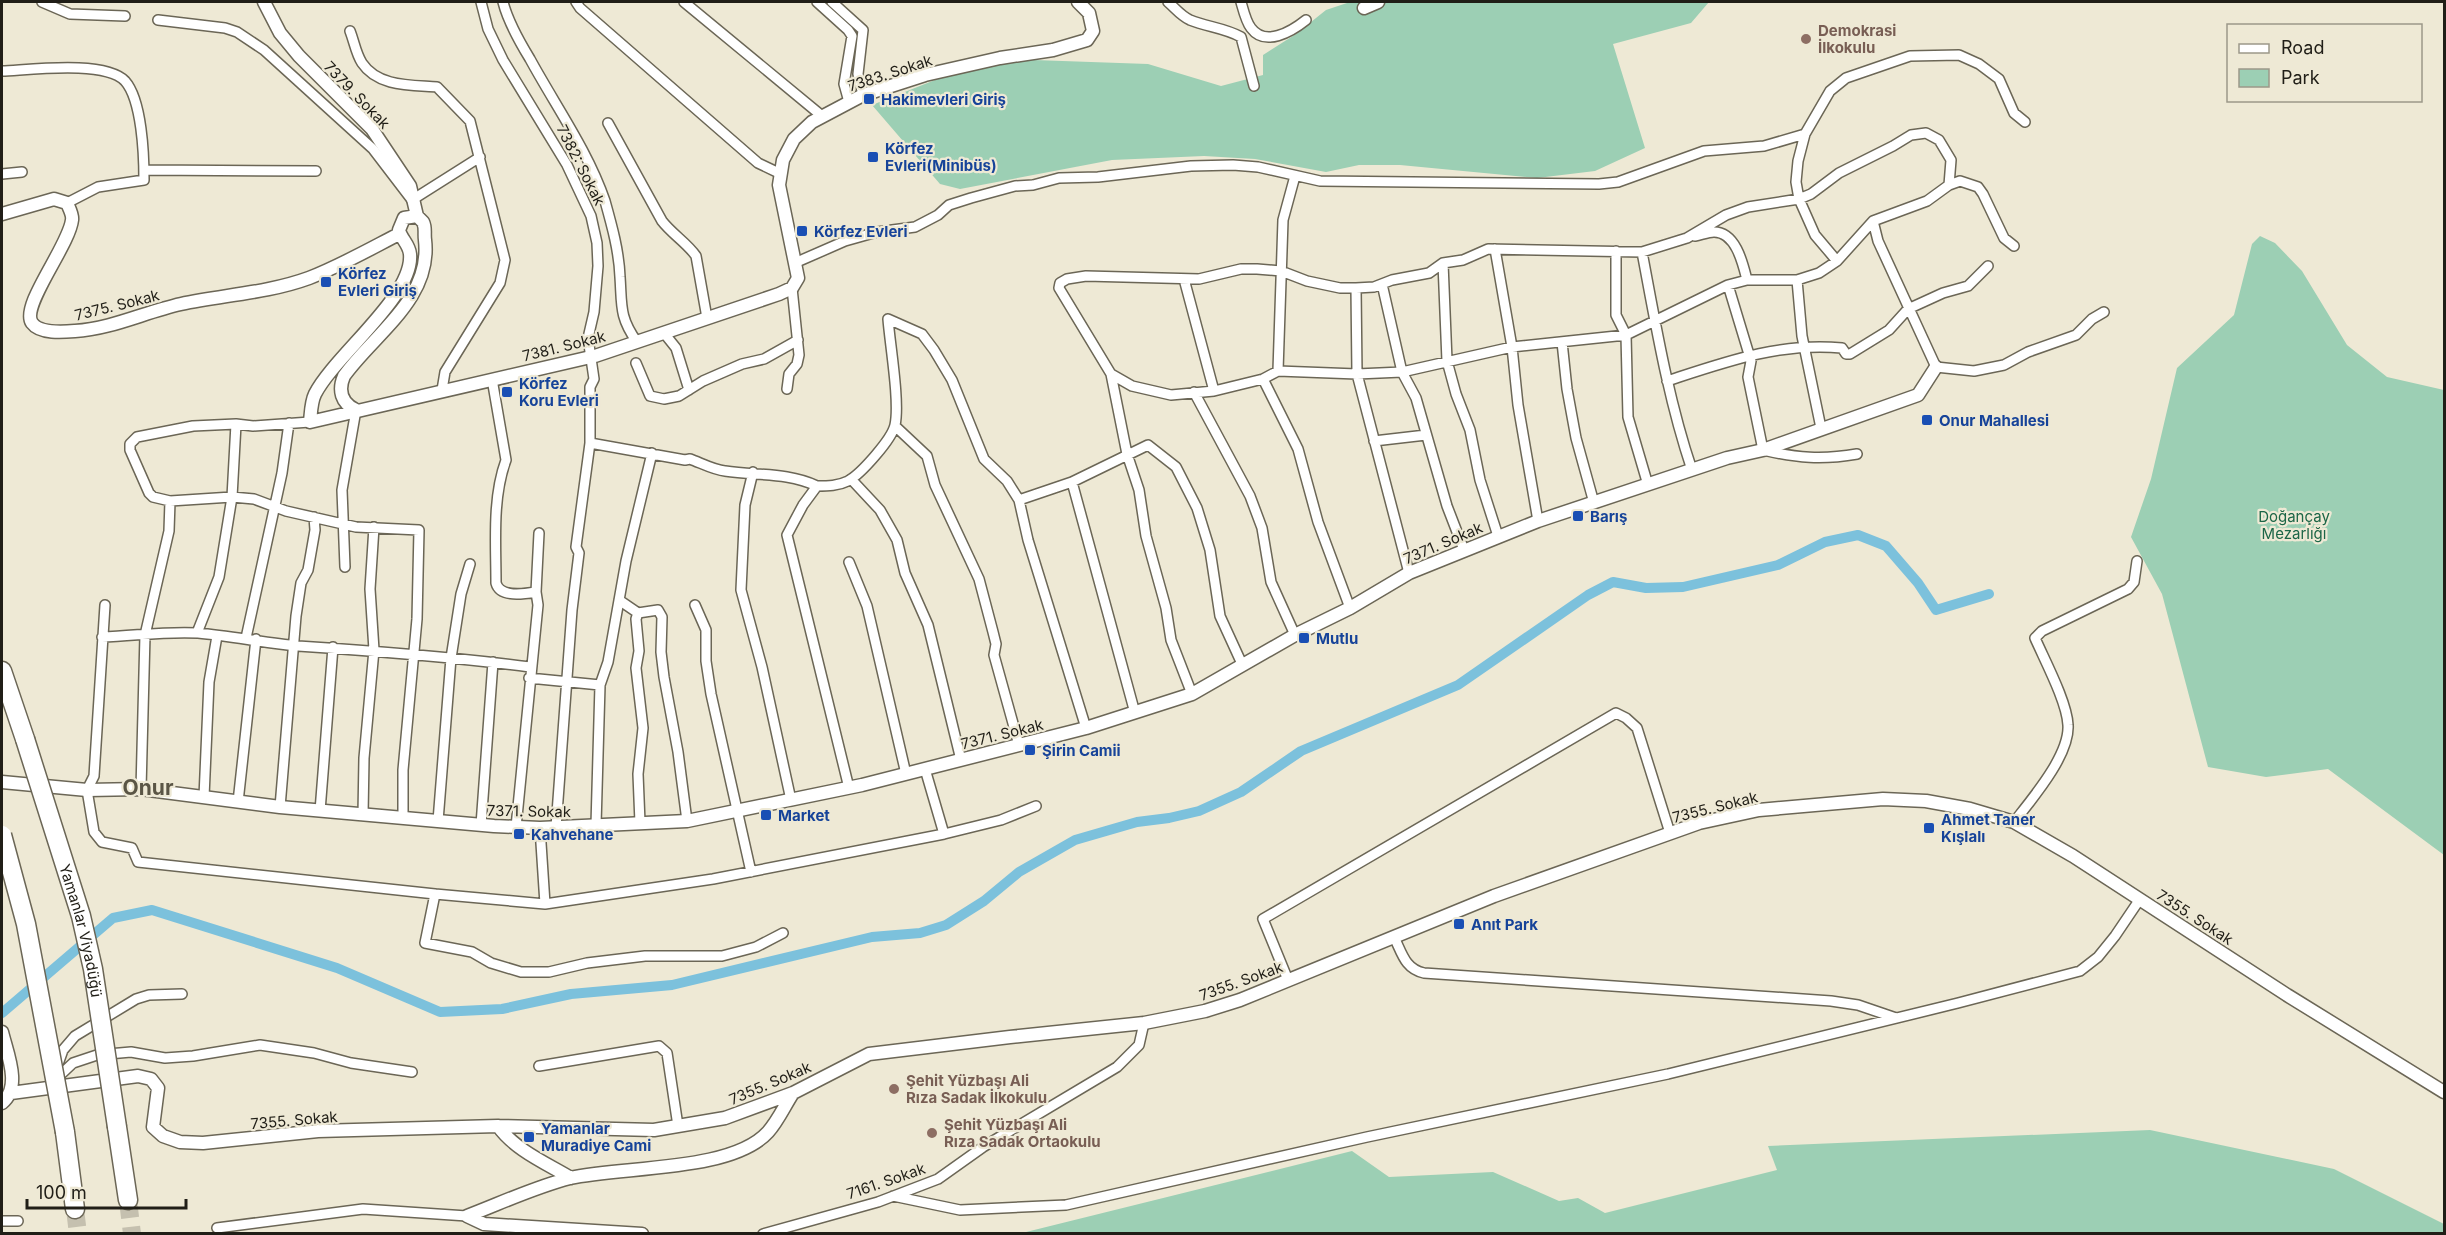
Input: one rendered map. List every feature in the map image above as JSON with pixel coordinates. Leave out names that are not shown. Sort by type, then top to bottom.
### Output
[{"type":"highway","name":"Yamanlar Viyadüğü","points":[[2,671],[81,916],[93,969],[128,1200]]},
{"type":"highway","points":[[2,835],[26,924],[65,1132],[75,1209]]},
{"type":"street","points":[[42,2],[70,14],[125,16]]},
{"type":"street","name":"7379. Sokak","points":[[264,2],[280,33],[299,56],[372,129],[410,186],[417,216],[423,222],[426,250],[424,264],[406,305],[351,366],[340,386],[344,400],[348,406],[356,410]]},
{"type":"street","name":"7382: Sokak","points":[[481,2],[488,29],[503,60],[567,165],[591,216],[597,243],[598,266],[594,312],[588,338],[594,379],[590,387],[590,443],[576,547],[579,553],[572,610],[556,827]]},
{"type":"street","name":"7382: Sokak","points":[[503,2],[512,28],[589,165],[604,199],[616,241],[621,278],[620,306],[628,330],[637,342]]},
{"type":"street","points":[[576,2],[580,8],[758,164],[781,174]]},
{"type":"street","points":[[684,2],[822,116]]},
{"type":"street","points":[[817,2],[852,36],[844,84],[849,102]]},
{"type":"street","points":[[832,2],[862,30],[858,74],[863,95]]},
{"type":"street","name":"7383. Sokak","points":[[797,262],[779,185],[783,160],[794,139],[812,122],[863,95],[925,75],[1000,58],[1053,50],[1087,40],[1093,31],[1089,13],[1078,2]]},
{"type":"street","points":[[1168,2],[1182,16],[1191,21],[1233,32],[1241,37],[1254,86]]},
{"type":"street","points":[[1241,2],[1250,28],[1271,38],[1280,36],[1305,20]]},
{"type":"street","points":[[1364,8],[1378,2]]},
{"type":"street","points":[[158,20],[225,28],[237,32],[264,50],[373,149],[412,200],[480,157]]},
{"type":"street","points":[[350,31],[363,63],[375,74],[393,84],[437,87],[470,121],[480,157],[505,260],[500,283],[445,372],[442,390]]},
{"type":"street","points":[[1837,261],[1815,235],[1799,199],[1796,182],[1798,160],[1805,134],[1830,91],[1846,78],[1910,57],[1959,55],[1979,64],[1999,79],[2014,113],[2025,122]]},
{"type":"street","points":[[2,71],[85,68],[105,71],[124,80],[140,117],[144,170],[144,180],[98,187],[67,203],[54,199],[2,214]]},
{"type":"street","points":[[608,123],[662,221],[672,234],[691,248],[696,256],[707,318]]},
{"type":"street","points":[[1687,238],[1726,215],[1748,207],[1799,199],[1811,194],[1839,173],[1911,135],[1926,133],[1939,140],[1951,160],[1949,185]]},
{"type":"street","points":[[787,389],[789,374],[797,364],[798,340],[792,288],[798,278],[797,262],[845,241],[877,231],[915,227],[938,215],[949,205],[1015,186],[1033,185],[1059,178],[1098,177],[1191,166],[1258,167],[1320,181],[1599,184],[1618,182],[1704,151],[1764,146],[1805,134]]},
{"type":"street","points":[[144,170],[316,171]]},
{"type":"street","points":[[2,174],[22,172]]},
{"type":"street","points":[[1278,371],[1283,220],[1295,176]]},
{"type":"street","points":[[1112,374],[1132,386],[1171,395],[1214,391],[1263,379],[1278,371],[1357,374],[1402,372],[1512,347],[1626,335],[1728,285],[1747,280],[1797,280],[1819,273],[1837,261],[1873,221],[1927,201],[1949,185],[1960,181],[1978,187],[2004,238],[2014,246]]},
{"type":"street","name":"7375. Sokak","points":[[67,203],[73,218],[67,238],[43,285],[35,295],[29,312],[32,323],[41,331],[76,331],[108,325],[181,304],[230,297],[309,278],[402,237]]},
{"type":"street","points":[[402,818],[403,770],[417,619],[419,530],[356,527],[286,511],[274,504],[254,499],[232,497],[170,501],[153,497],[149,493],[130,450],[133,440],[193,426],[236,424],[253,426],[310,422],[314,396],[333,366],[392,301],[404,282],[410,264],[410,252],[402,237],[401,221],[408,216],[417,216]]},
{"type":"street","points":[[1873,221],[1878,241],[1936,367],[1974,371],[2004,365],[2028,352],[2076,335],[2092,319],[2104,312]]},
{"type":"street","points":[[1192,694],[1179,665],[1146,536],[1139,490],[1127,454],[1112,374],[1059,288],[1060,283],[1067,279],[1086,276],[1199,279],[1241,269],[1281,271],[1307,281],[1340,288],[1356,288],[1429,273],[1443,263],[1463,260],[1488,249],[1642,252],[1714,232],[1726,236],[1737,250],[1747,280]]},
{"type":"street","points":[[402,237],[414,242],[424,235]]},
{"type":"street","points":[[1495,249],[1538,521]]},
{"type":"street","points":[[1616,251],[1616,315],[1626,335],[1628,417],[1648,485]]},
{"type":"street","points":[[1642,252],[1675,416],[1692,470]]},
{"type":"street","points":[[1443,263],[1447,361],[1456,394],[1470,430],[1483,490],[1498,536]]},
{"type":"street","points":[[1667,381],[1749,355],[1795,346],[1842,348],[1846,354],[1850,354],[1889,330],[1908,309],[1942,293],[1968,286],[1988,266]]},
{"type":"street","points":[[1184,279],[1214,391]]},
{"type":"street","points":[[1797,280],[1805,348],[1821,428]]},
{"type":"street","points":[[1382,284],[1402,372],[1416,398],[1447,506],[1464,550]]},
{"type":"street","points":[[1728,285],[1751,361],[1748,377],[1763,450],[1792,457],[1826,459],[1857,454]]},
{"type":"street","name":"7381. Sokak","points":[[310,422],[589,357],[792,288]]},
{"type":"street","points":[[1356,288],[1357,374],[1408,573]]},
{"type":"street","points":[[590,443],[690,459],[723,471],[753,472],[804,480],[817,486],[838,485],[851,479],[879,451],[895,426],[888,320],[922,334],[952,380],[984,459],[1007,481],[1019,501],[1028,540],[1086,728]]},
{"type":"street","points":[[664,333],[676,348],[688,390]]},
{"type":"street","points":[[636,363],[648,391],[654,398],[664,399],[679,396],[742,364],[764,358],[798,340]]},
{"type":"street","points":[[1562,342],[1567,389],[1576,438],[1594,503]]},
{"type":"street","name":"7371. Sokak","points":[[2,782],[87,790],[141,789],[320,811],[438,822],[540,828],[687,821],[849,788],[1086,728],[1192,694],[1295,635],[1350,608],[1408,573],[1538,521],[1727,458],[1763,450],[1918,395],[1936,367]]},
{"type":"street","points":[[492,379],[506,460],[501,472],[496,521],[497,588],[502,592],[536,592]]},
{"type":"street","points":[[1263,379],[1298,449],[1318,522],[1350,608]]},
{"type":"street","points":[[1194,392],[1250,496],[1262,528],[1271,582],[1295,635]]},
{"type":"street","points":[[345,567],[342,490],[356,410]]},
{"type":"street","points":[[238,802],[251,638],[274,504],[282,473],[289,423]]},
{"type":"street","points":[[197,633],[219,577],[232,497],[236,424]]},
{"type":"street","points":[[895,426],[927,456],[935,484],[979,579],[994,638],[994,656],[1019,745]]},
{"type":"street","points":[[1374,441],[1426,435]]},
{"type":"street","points":[[1019,501],[1072,482],[1148,445],[1176,467],[1197,508],[1210,550],[1220,616],[1242,664]]},
{"type":"street","points":[[596,825],[600,685],[608,662],[626,561],[652,453]]},
{"type":"street","points":[[753,472],[745,506],[741,590],[762,667],[791,800]]},
{"type":"street","points":[[851,479],[880,510],[897,540],[905,573],[928,625],[961,760]]},
{"type":"street","points":[[1072,482],[1135,713]]},
{"type":"street","points":[[817,486],[803,505],[787,535],[849,788]]},
{"type":"street","points":[[141,789],[145,635],[168,531],[170,501]]},
{"type":"street","points":[[280,807],[301,583],[308,570],[315,530],[314,517]]},
{"type":"street","points":[[363,815],[365,748],[374,650],[370,588],[374,527]]},
{"type":"street","points":[[516,827],[530,667],[538,605],[536,592],[539,533]]},
{"type":"street","points":[[849,561],[867,606],[906,774]]},
{"type":"street","points":[[2014,822],[2042,787],[2056,764],[2068,736],[2068,723],[2062,702],[2035,638],[2042,631],[2128,589],[2134,582],[2137,561]]},
{"type":"street","points":[[438,822],[452,658],[460,594],[470,564]]},
{"type":"street","points":[[619,600],[638,613],[658,610],[662,617],[661,652],[664,677],[678,752],[687,821]]},
{"type":"street","points":[[105,605],[94,776],[87,790],[94,832],[102,842],[132,848],[138,861],[545,904],[751,872],[944,834],[1001,820],[1036,806]]},
{"type":"street","points":[[695,605],[706,630],[706,661],[711,694],[751,872]]},
{"type":"street","points":[[638,613],[636,619],[639,651],[636,668],[643,728],[638,774],[640,823]]},
{"type":"street","points":[[102,637],[145,635],[154,632],[197,633],[294,645],[374,650],[530,667]]},
{"type":"street","points":[[204,797],[210,682],[217,636]]},
{"type":"street","points":[[320,811],[333,647]]},
{"type":"street","points":[[481,825],[493,662]]},
{"type":"street","points":[[529,678],[600,685]]},
{"type":"street","points":[[1288,980],[1263,919],[1616,713],[1626,718],[1636,728],[1670,833]]},
{"type":"street","points":[[925,769],[944,834]]},
{"type":"street","name":"7355. Sokak","points":[[6,1093],[138,1076],[151,1079],[158,1088],[153,1127],[163,1136],[180,1142],[203,1143],[318,1131],[498,1126],[654,1130],[725,1119],[792,1093],[869,1054],[1144,1023],[1205,1011],[1288,980],[1494,896],[1699,823],[1759,810],[1883,799],[1937,803],[1970,809],[2014,822],[2073,856],[2287,995],[2445,1092]]},
{"type":"street","points":[[540,828],[545,904]]},
{"type":"street","points":[[435,894],[425,943],[472,952],[491,963],[521,972],[549,972],[586,963],[645,956],[722,956],[756,947],[783,933]]},
{"type":"street","points":[[892,1196],[960,1210],[1066,1205],[1367,1137],[1668,1074],[2080,971],[2103,950],[2140,899]]},
{"type":"street","points":[[1394,937],[1407,965],[1413,970],[1424,973],[1831,1001],[1858,1005],[1897,1018]]},
{"type":"street","points":[[49,1086],[63,1050],[75,1036],[136,999],[149,995],[182,994]]},
{"type":"street","name":"7161. Sokak","points":[[763,1233],[892,1196],[938,1179],[983,1147],[1118,1067],[1139,1045],[1144,1023]]},
{"type":"street","points":[[2,1032],[12,1074],[2,1103]]},
{"type":"street","points":[[49,1086],[73,1063],[97,1055],[131,1052],[165,1058],[260,1046],[314,1053],[351,1064],[412,1072]]},
{"type":"street","points":[[539,1066],[659,1046],[668,1053],[678,1126]]},
{"type":"street","points":[[467,1216],[571,1178],[726,1156],[754,1144],[769,1131],[792,1093]]},
{"type":"street","points":[[498,1126],[506,1136],[528,1153],[571,1178]]},
{"type":"street","points":[[217,1228],[363,1209],[467,1216],[484,1224],[642,1233]]},
{"type":"street","points":[[2,1221],[18,1221]]},
{"type":"green space","points":[[1350,2],[1709,2],[1691,23],[1613,44],[1645,148],[1595,171],[1537,178],[1400,165],[1359,165],[1326,172],[1255,159],[1204,156],[1112,160],[960,189],[940,184],[872,105],[935,80],[981,66],[1034,60],[1148,64],[1221,86],[1263,75],[1263,55],[1296,34],[1326,10]]},
{"type":"green space","name":"Doğançay Mezarlığı","points":[[2260,236],[2275,243],[2302,271],[2347,345],[2387,377],[2444,390],[2444,855],[2328,769],[2266,777],[2208,767],[2162,594],[2131,537],[2151,479],[2177,368],[2234,315],[2252,244]]},
{"type":"green space","points":[[2150,1130],[2334,1169],[2444,1224],[2444,1233],[1022,1233],[1352,1151],[1389,1177],[1493,1172],[1559,1201],[1578,1198],[1605,1213],[1777,1170],[1768,1146]]},
{"type":"waterway","points":[[2,1013],[113,918],[152,910],[337,968],[440,1012],[502,1009],[571,994],[672,985],[872,937],[920,933],[946,925],[984,901],[1019,872],[1075,840],[1137,822],[1199,811],[1241,792],[1301,751],[1458,685],[1588,595],[1613,582],[1646,588],[1683,587],[1778,565],[1825,542],[1858,535],[1886,546],[1918,583],[1936,610],[1989,594]]},
{"type":"tunnel","points":[[128,1200],[132,1234]]},
{"type":"tunnel","points":[[75,1209],[78,1234]]},
{"type":"place","name":"Demokrasi İlkokulu","points":[[1806,39]]},
{"type":"place","name":"Hakimevleri Giriş","points":[[869,99]]},
{"type":"place","name":"Körfez Evleri(Minibüs)","points":[[873,157]]},
{"type":"place","name":"Körfez Evleri","points":[[802,231]]},
{"type":"place","name":"Körfez Evleri Giriş","points":[[326,282]]},
{"type":"place","name":"Körfez Koru Evleri","points":[[507,392]]},
{"type":"place","name":"Onur Mahallesi","points":[[1927,420]]},
{"type":"place","name":"Barış","points":[[1578,516]]},
{"type":"place","name":"Mutlu","points":[[1304,638]]},
{"type":"place","name":"Şirin Camii","points":[[1030,750]]},
{"type":"place","name":"Market","points":[[766,815]]},
{"type":"place","name":"Ahmet Taner Kışlalı","points":[[1929,828]]},
{"type":"place","name":"Kahvehane","points":[[519,834]]},
{"type":"place","name":"Anıt Park","points":[[1459,924]]},
{"type":"place","name":"Şehit Yüzbaşı Ali Rıza Sadak İlkokulu","points":[[894,1089]]},
{"type":"place","name":"Şehit Yüzbaşı Ali Rıza Sadak Ortaokulu","points":[[932,1133]]},
{"type":"place","name":"Yamanlar Muradiye Cami","points":[[529,1137]]},
{"type":"district","name":"Onur","points":[[148,787]]}]
